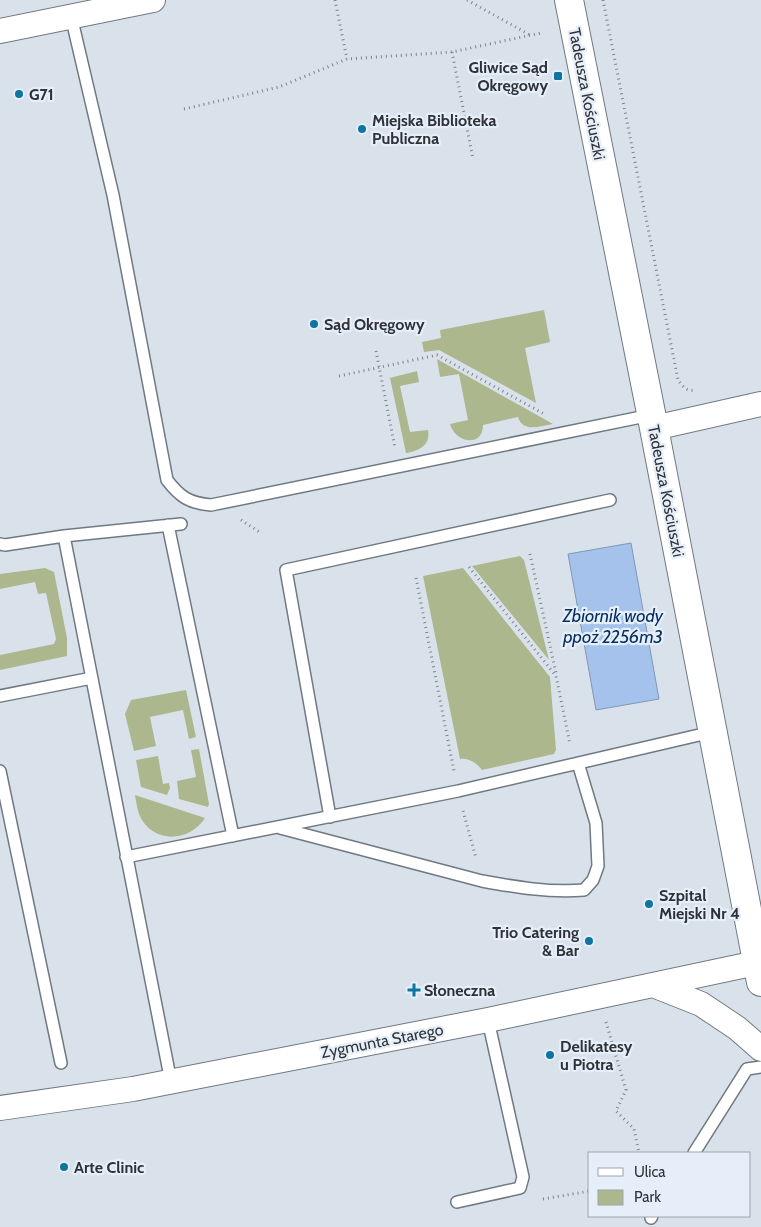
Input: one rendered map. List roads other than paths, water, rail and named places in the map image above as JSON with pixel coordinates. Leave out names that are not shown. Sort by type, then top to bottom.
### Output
[{"type":"street","points":[[0,31],[153,0]]},
{"type":"street","name":"Tadeusza Kościuszki","points":[[569,0],[760,969]]},
{"type":"street","points":[[653,421],[761,404]]},
{"type":"street","name":"Zygmunta Starego","points":[[0,1108],[133,1089],[488,1020],[653,985],[760,969]]},
{"type":"street","points":[[653,985],[701,1004],[737,1028],[761,1049]]},
{"type":"lane","points":[[71,16],[113,195],[167,480],[182,497],[198,504],[211,505],[399,466],[653,421]]},
{"type":"lane","points":[[330,817],[286,570],[610,500]]},
{"type":"lane","points":[[0,544],[5,545],[64,536],[181,524]]},
{"type":"lane","points":[[168,525],[232,836]]},
{"type":"lane","points":[[64,536],[171,1082]]},
{"type":"lane","points":[[0,696],[92,678]]},
{"type":"lane","points":[[126,857],[458,791],[712,732]]},
{"type":"lane","points":[[277,827],[482,881],[510,886],[568,891],[584,890],[593,880],[598,866],[596,823],[576,764]]},
{"type":"lane","points":[[0,771],[61,1063]]},
{"type":"lane","points":[[457,1202],[520,1188],[522,1183],[523,1177],[488,1020]]},
{"type":"lane","points":[[695,1152],[747,1069],[761,1067]]},
{"type":"water","name":"Zbiornik wody ppoż 2256m3","points":[[631,543],[659,699],[596,710],[568,554]]},
{"type":"place","name":"Gliwice Sąd Okręgowy","points":[[558,76]]},
{"type":"place","name":"G71","points":[[19,94]]},
{"type":"place","name":"Miejska Biblioteka Publiczna","points":[[362,129]]},
{"type":"place","name":"Sąd Okręgowy","points":[[314,324]]},
{"type":"place","name":"Szpital Miejski Nr 4","points":[[649,904]]},
{"type":"place","name":"Trio Catering & Bar","points":[[589,941]]},
{"type":"place","name":"Słoneczna","points":[[414,990]]},
{"type":"place","name":"Delikatesy u Piotra","points":[[550,1055]]},
{"type":"place","name":"Arte Clinic","points":[[64,1167]]}]
